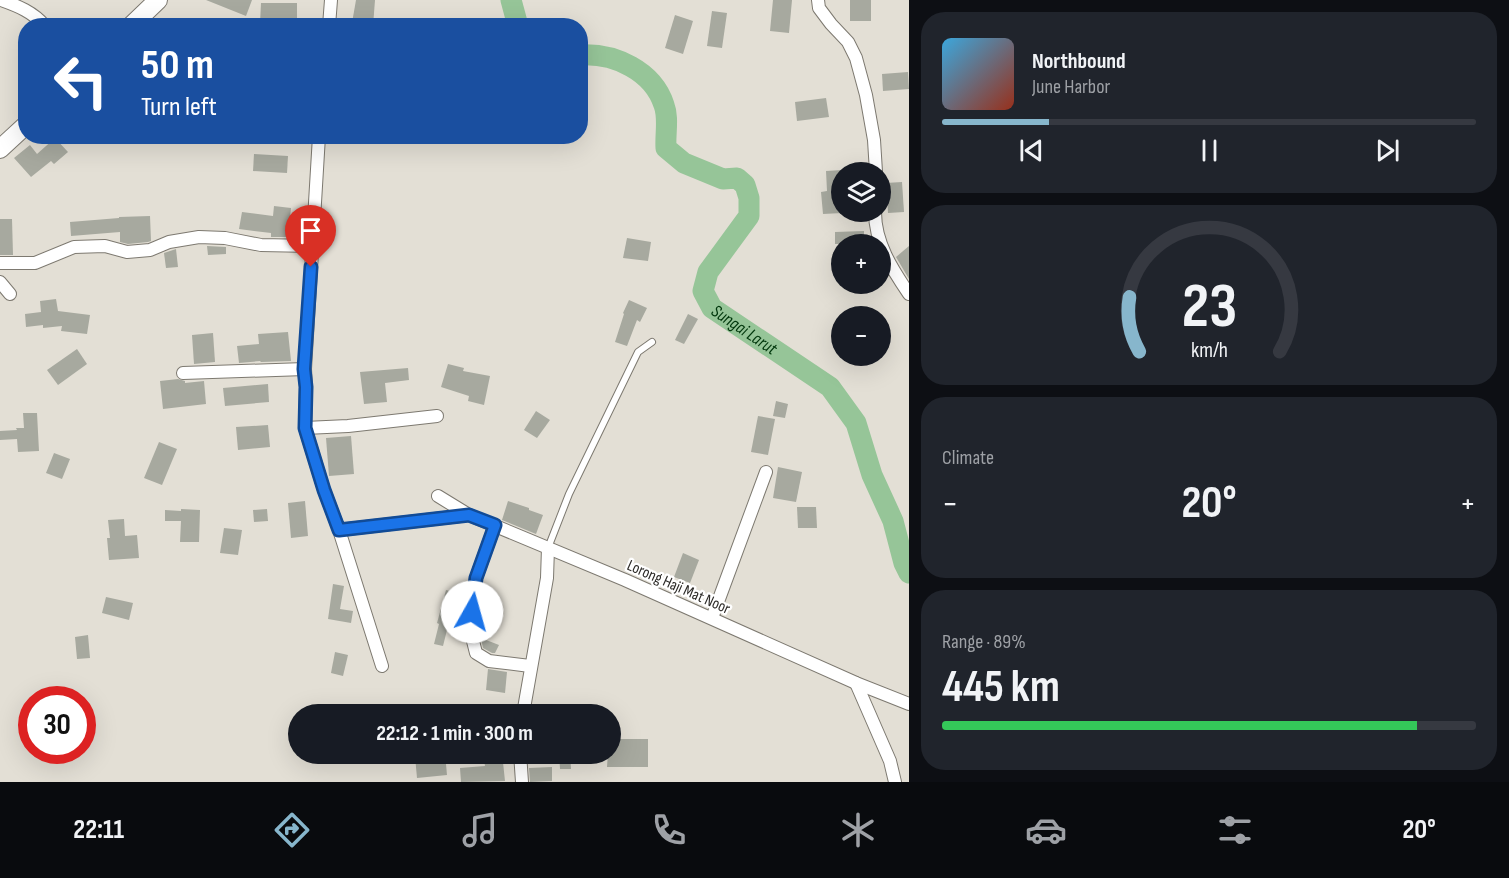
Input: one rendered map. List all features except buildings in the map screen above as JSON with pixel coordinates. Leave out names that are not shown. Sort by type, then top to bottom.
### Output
[{"type":"main road","points":[[139,18],[158,0]]},
{"type":"main road","points":[[0,148],[18,132]]},
{"type":"street","points":[[1,0],[25,4],[37,18]]},
{"type":"street","points":[[329,18],[331,0]]},
{"type":"street","points":[[818,0],[819,8],[848,42],[856,58],[866,95],[875,162]]},
{"type":"street","points":[[318,144],[304,369],[305,428],[382,666]]},
{"type":"street","points":[[877,222],[881,245],[891,268],[909,294]]},
{"type":"street","points":[[0,263],[35,263],[74,247],[105,246],[127,252],[150,250],[169,242],[199,237],[225,238],[261,245],[312,246]]},
{"type":"street","points":[[0,282],[10,294]]},
{"type":"street","points":[[183,373],[304,369]]},
{"type":"street","points":[[305,428],[348,426],[436,416]]},
{"type":"street","points":[[712,618],[766,472]]},
{"type":"street","name":"Lorong Haji Mat Noor","points":[[438,496],[469,515],[909,704]]},
{"type":"street","points":[[339,530],[469,515]]},
{"type":"street","points":[[495,525],[476,578],[470,629],[476,653],[489,661],[530,666]]},
{"type":"street","points":[[524,704],[547,578],[548,548]]},
{"type":"street","points":[[856,683],[890,761],[895,782]]},
{"type":"street","points":[[521,764],[522,782]]},
{"type":"lane","points":[[548,548],[569,494],[638,352],[652,342]]},
{"type":"waterway","name":"Sungai Larut","points":[[511,0],[516,18]]},
{"type":"waterway","name":"Sungai Larut","points":[[588,55],[606,57],[631,66],[651,83],[659,93],[664,105],[667,121],[666,148],[684,163],[723,179],[737,178],[745,185],[749,198],[749,216],[708,272],[703,291],[712,308],[830,387],[856,423],[872,475],[893,521],[904,563],[909,573]]},
{"type":"route","points":[[311,267],[304,369],[305,428],[339,530],[469,515],[495,525],[476,578],[472,612]]}]
